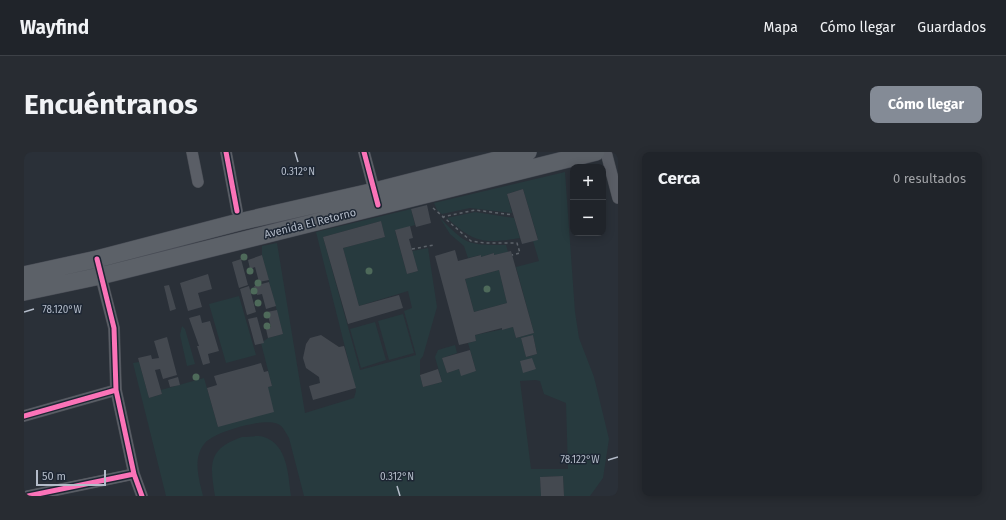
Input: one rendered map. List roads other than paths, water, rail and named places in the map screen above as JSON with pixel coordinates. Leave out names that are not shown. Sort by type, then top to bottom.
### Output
[{"type":"main road","name":"Avenida El Retorno","points":[[24,292],[100,276],[376,198],[528,152]]},
{"type":"main road","name":"Avenida El Retorno","points":[[24,275],[97,259],[239,222],[376,198],[596,152]]},
{"type":"street","points":[[192,152],[198,182]]},
{"type":"street","points":[[226,152],[237,211]]},
{"type":"street","points":[[364,152],[376,198]]},
{"type":"street","points":[[606,152],[618,198]]},
{"type":"street","points":[[97,259],[114,328],[116,390],[134,474],[142,496]]},
{"type":"street","points":[[24,416],[116,390]]},
{"type":"street","points":[[28,496],[134,474]]}]
